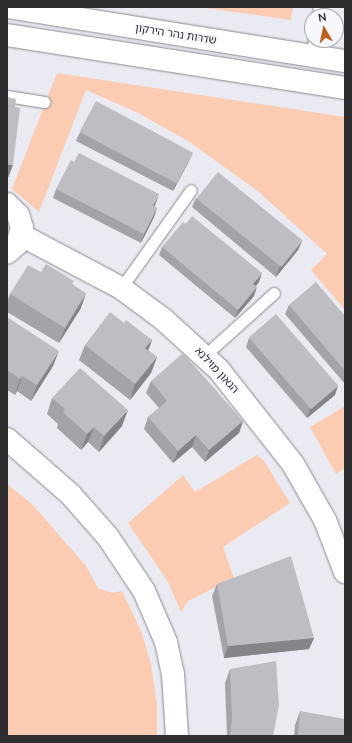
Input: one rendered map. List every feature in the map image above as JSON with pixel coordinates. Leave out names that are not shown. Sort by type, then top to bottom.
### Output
[{"type":"street","name":"שדרות נהר הירקון","points":[[7,7],[304,47]]},
{"type":"street","points":[[7,35],[345,88]]},
{"type":"street","name":"שדרות נהר הירקון","points":[[313,48],[345,61]]},
{"type":"street","points":[[7,204],[20,219],[21,235],[17,244],[7,253]]},
{"type":"street","name":"הגאון מוילנא","points":[[21,235],[122,288],[163,318],[204,356],[239,393],[293,464],[324,520],[345,572]]},
{"type":"street","points":[[7,439],[70,494],[108,537],[144,591],[166,642],[173,674],[177,736]]},
{"type":"lane","points":[[7,96],[45,102]]},
{"type":"lane","points":[[122,288],[191,190]]},
{"type":"lane","points":[[204,356],[274,293]]},
{"type":"shaded area","points":[[198,7],[293,7],[291,20]]},
{"type":"shaded area","points":[[57,73],[345,117],[345,310],[311,270],[327,254],[259,192],[188,141],[138,113],[86,90],[39,212],[12,189]]},
{"type":"shaded area","points":[[345,406],[345,468],[336,474],[310,427]]},
{"type":"shaded area","points":[[257,455],[264,461],[290,503],[223,547],[234,578],[188,601],[181,612],[168,582],[128,523],[183,475],[195,492]]},
{"type":"shaded area","points":[[7,484],[32,504],[86,566],[98,588],[112,593],[122,591],[141,631],[151,664],[157,704],[157,736],[7,736]]},
{"type":"building","points":[[7,97],[16,99],[15,107],[20,108],[13,165],[7,164]]},
{"type":"building","points":[[96,101],[193,153],[177,184],[80,132]]},
{"type":"building","points":[[79,153],[159,194],[153,206],[157,208],[144,234],[56,189],[71,160],[74,162]]},
{"type":"building","points":[[218,172],[303,241],[281,267],[197,198]]},
{"type":"building","points":[[192,216],[262,273],[253,284],[257,287],[238,310],[162,247],[183,222],[186,224]]},
{"type":"building","points":[[46,264],[74,281],[72,284],[86,293],[65,328],[10,294],[28,265],[41,272]]},
{"type":"building","points":[[316,282],[345,316],[345,371],[289,305]]},
{"type":"building","points":[[110,312],[124,323],[126,320],[152,340],[145,348],[157,357],[135,384],[85,345]]},
{"type":"building","points":[[276,314],[338,386],[311,409],[249,338]]},
{"type":"building","points":[[7,317],[59,351],[37,385],[22,376],[20,379],[7,370]]},
{"type":"building","points":[[183,353],[243,421],[209,450],[196,435],[178,451],[148,417],[167,401],[151,381]]},
{"type":"building","points":[[80,368],[128,410],[104,436],[94,427],[87,434],[63,412],[65,409],[52,398]]},
{"type":"building","points":[[291,556],[314,638],[228,646],[217,584]]},
{"type":"building","points":[[276,661],[279,705],[273,736],[230,736],[232,719],[230,669]]},
{"type":"building","points":[[300,711],[345,719],[344,736],[298,736]]}]
